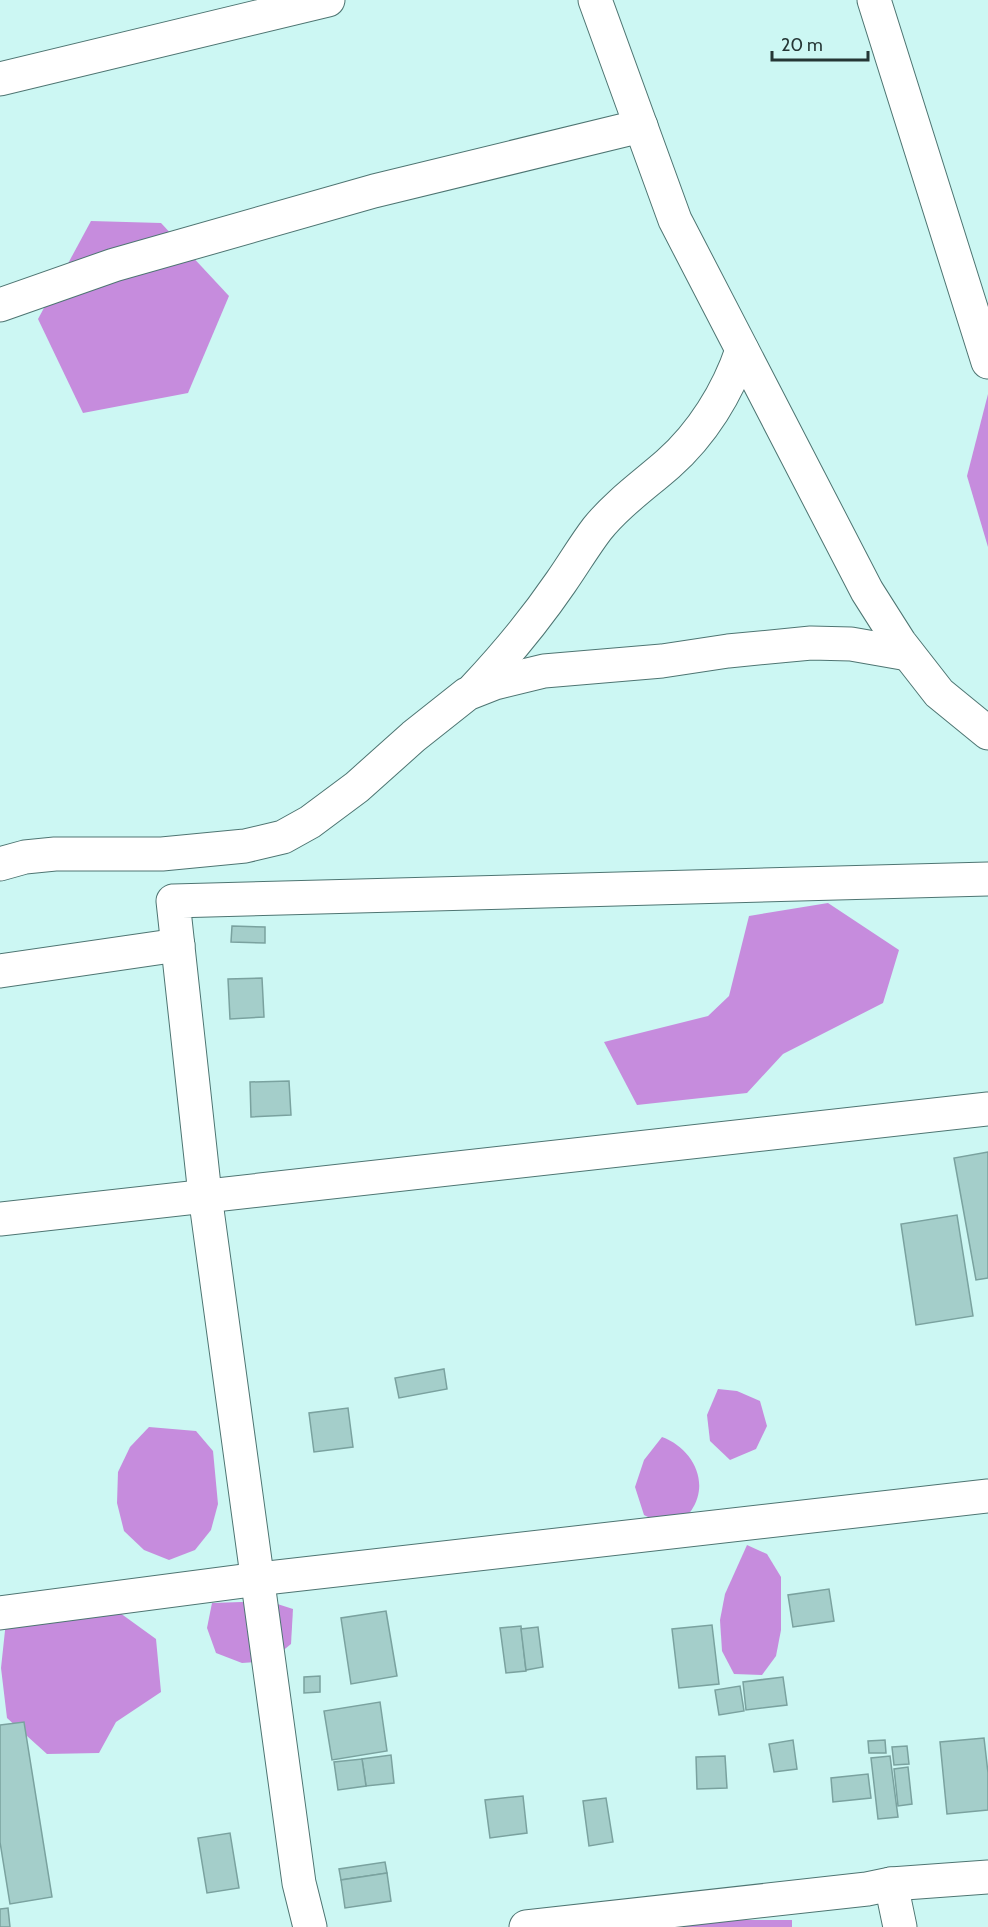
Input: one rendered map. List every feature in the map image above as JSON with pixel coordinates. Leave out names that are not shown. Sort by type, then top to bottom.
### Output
[{"type":"street","points":[[0,79],[328,0]]},
{"type":"street","points":[[595,0],[675,220],[867,591],[908,654],[939,693],[988,733]]},
{"type":"street","points":[[874,0],[988,362]]},
{"type":"street","points":[[0,305],[114,265],[374,191],[641,126]]},
{"type":"street","points":[[0,864],[26,857],[55,854],[162,854],[245,846],[283,837],[310,822],[357,788],[414,736],[472,692],[504,658],[598,528],[635,491],[670,462],[699,429],[734,375],[742,350]]},
{"type":"street","points":[[472,692],[495,683],[543,671],[662,662],[728,651],[811,643],[851,644],[908,654]]},
{"type":"street","points":[[310,1927],[299,1883],[205,1195],[173,901],[988,879]]},
{"type":"street","points":[[0,970],[178,945]]},
{"type":"street","points":[[0,1219],[988,1109]]},
{"type":"street","points":[[0,1613],[258,1580],[988,1496]]},
{"type":"street","points":[[526,1927],[867,1889],[891,1884],[988,1877]]},
{"type":"street","points":[[891,1884],[900,1927]]},
{"type":"shaded area","points":[[91,221],[161,223],[229,296],[188,393],[83,413],[38,319]]},
{"type":"shaded area","points":[[988,394],[988,547],[967,476]]},
{"type":"shaded area","points":[[828,903],[899,950],[883,1003],[783,1054],[747,1093],[637,1105],[604,1042],[708,1016],[729,996],[749,916]]},
{"type":"shaded area","points":[[718,1389],[737,1391],[760,1401],[767,1426],[756,1449],[730,1460],[710,1441],[707,1415]]},
{"type":"shaded area","points":[[149,1427],[196,1431],[213,1451],[218,1504],[211,1530],[195,1550],[169,1560],[144,1550],[124,1531],[117,1503],[118,1472],[130,1447]]},
{"type":"shaded area","points":[[662,1437],[682,1449],[690,1458],[699,1478],[697,1500],[691,1511],[668,1527],[644,1515],[635,1487],[644,1460]]},
{"type":"shaded area","points":[[747,1545],[767,1554],[781,1577],[781,1630],[776,1656],[762,1675],[734,1674],[722,1651],[720,1620],[725,1594]]},
{"type":"shaded area","points":[[268,1601],[293,1609],[291,1644],[270,1661],[242,1663],[216,1653],[207,1628],[212,1603]]},
{"type":"shaded area","points":[[109,1605],[156,1639],[161,1692],[116,1722],[99,1753],[47,1754],[7,1718],[1,1668],[7,1612]]},
{"type":"shaded area","points":[[707,1920],[792,1920],[792,1927],[680,1927]]},
{"type":"building","points":[[232,926],[265,927],[265,943],[231,942]]},
{"type":"building","points":[[262,978],[264,1017],[230,1019],[228,979]]},
{"type":"building","points":[[289,1081],[291,1115],[251,1117],[250,1082]]},
{"type":"building","points":[[988,1152],[988,1278],[976,1280],[954,1158]]},
{"type":"building","points":[[957,1215],[973,1316],[916,1325],[901,1224]]},
{"type":"building","points":[[444,1369],[447,1389],[399,1398],[395,1378]]},
{"type":"building","points":[[348,1408],[353,1447],[314,1452],[309,1413]]},
{"type":"building","points":[[829,1589],[834,1621],[793,1627],[788,1595]]},
{"type":"building","points":[[386,1611],[397,1676],[351,1684],[341,1618]]},
{"type":"building","points":[[712,1625],[719,1684],[679,1688],[672,1629]]},
{"type":"building","points":[[521,1626],[526,1671],[506,1673],[500,1628]]},
{"type":"building","points":[[538,1627],[543,1667],[526,1670],[521,1629]]},
{"type":"building","points":[[320,1676],[320,1692],[304,1693],[304,1677]]},
{"type":"building","points":[[783,1677],[787,1705],[746,1710],[743,1682]]},
{"type":"building","points":[[740,1686],[744,1711],[719,1715],[715,1690]]},
{"type":"building","points":[[380,1702],[387,1751],[332,1760],[324,1711]]},
{"type":"building","points":[[24,1722],[52,1897],[10,1904],[0,1842],[0,1725]]},
{"type":"building","points":[[984,1738],[988,1773],[988,1810],[947,1814],[940,1742]]},
{"type":"building","points":[[793,1740],[797,1769],[774,1772],[769,1744]]},
{"type":"building","points":[[885,1740],[886,1753],[869,1753],[868,1741]]},
{"type":"building","points":[[907,1746],[909,1764],[894,1765],[892,1747]]},
{"type":"building","points":[[391,1755],[394,1783],[366,1786],[362,1759]]},
{"type":"building","points":[[725,1756],[727,1788],[697,1789],[696,1757]]},
{"type":"building","points":[[890,1756],[898,1817],[878,1819],[871,1758]]},
{"type":"building","points":[[362,1759],[366,1786],[338,1790],[334,1762]]},
{"type":"building","points":[[908,1767],[912,1804],[898,1806],[894,1769]]},
{"type":"building","points":[[868,1774],[871,1798],[833,1802],[831,1778]]},
{"type":"building","points":[[523,1796],[527,1833],[490,1838],[485,1800]]},
{"type":"building","points":[[606,1798],[613,1842],[589,1846],[583,1801]]},
{"type":"building","points":[[230,1833],[239,1888],[207,1893],[198,1838]]},
{"type":"building","points":[[385,1862],[387,1873],[341,1880],[339,1869]]},
{"type":"building","points":[[387,1873],[391,1901],[345,1908],[341,1880]]},
{"type":"building","points":[[8,1908],[10,1927],[0,1927],[0,1909]]}]
